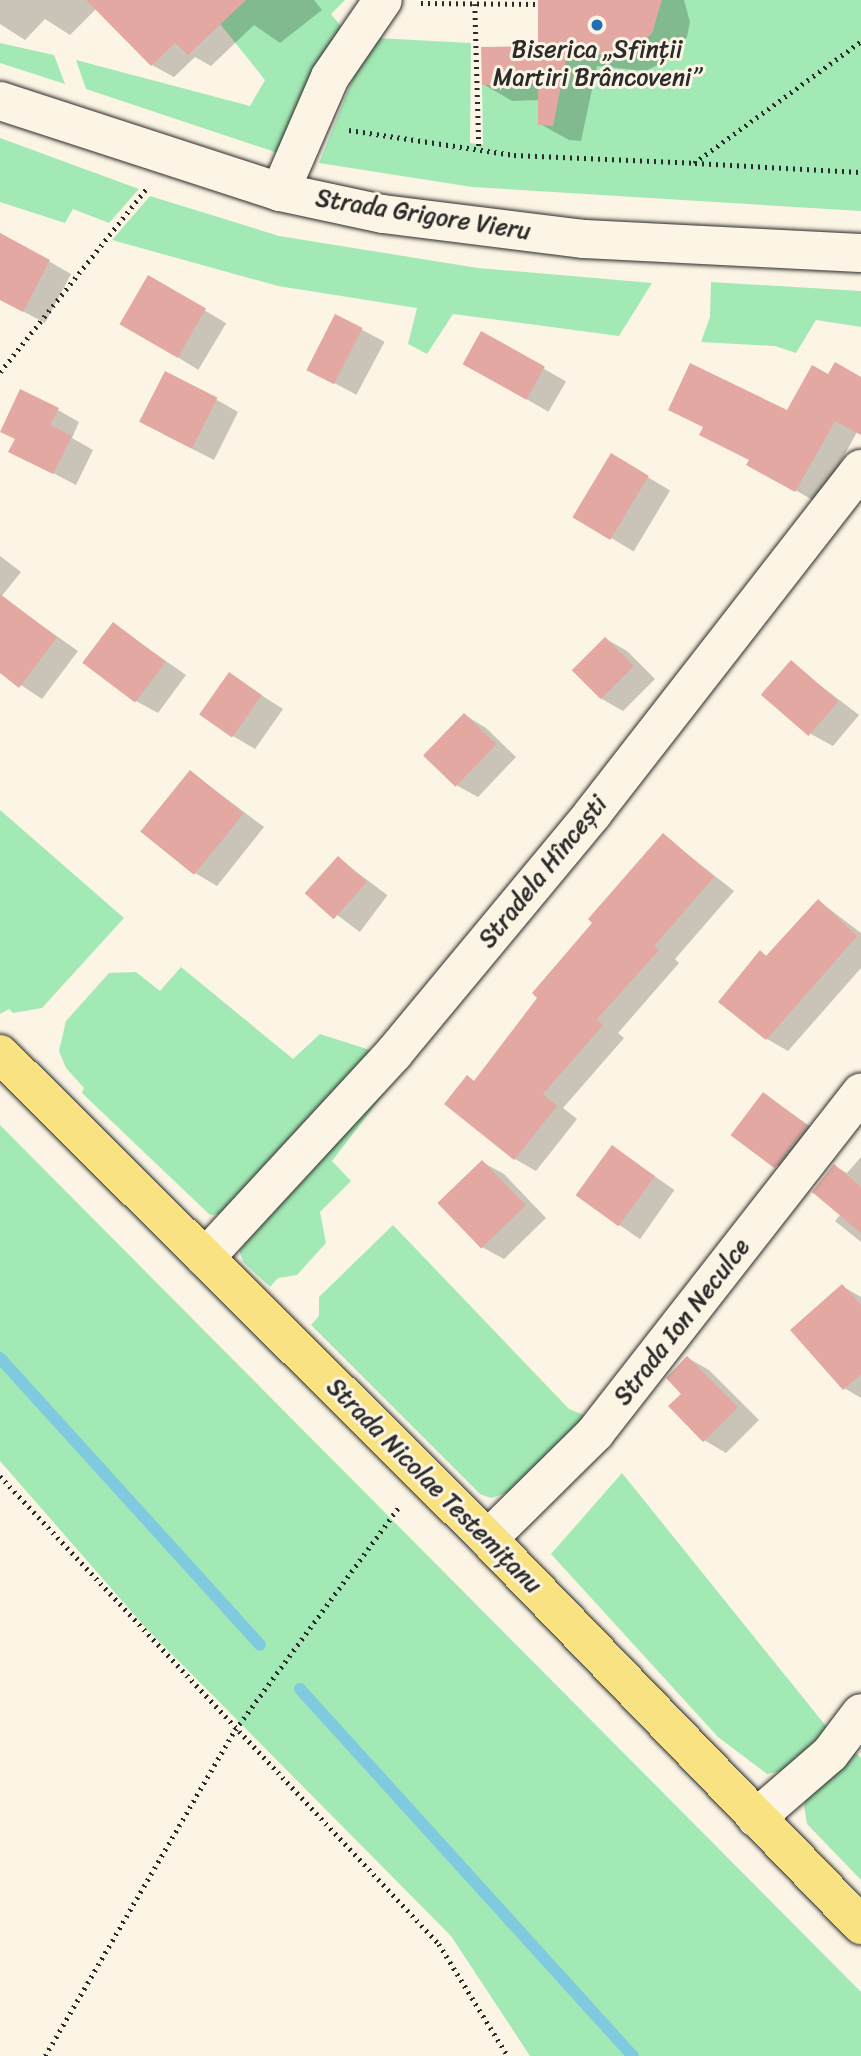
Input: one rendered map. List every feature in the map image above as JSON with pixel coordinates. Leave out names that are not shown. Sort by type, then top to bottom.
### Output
[{"type":"main road","name":"Strada Nicolae Testemițanu","points":[[0,1054],[488,1539],[861,1925]]},
{"type":"street","points":[[280,192],[330,77],[383,1]]},
{"type":"street","name":"Strada Grigore Vieru","points":[[0,101],[280,192],[383,214],[584,239],[861,253]]},
{"type":"street","name":"Stradela Hîncești","points":[[205,1258],[411,1032],[593,813],[861,469]]},
{"type":"street","name":"Strada Ion Neculce","points":[[488,1539],[594,1433],[861,1093]]},
{"type":"street","points":[[756,1818],[830,1754],[861,1713]]},
{"type":"path","points":[[383,1],[538,4]]},
{"type":"path","points":[[475,4],[478,150]]},
{"type":"path","points":[[694,163],[861,41]]},
{"type":"path","points":[[310,122],[478,150],[861,172]]},
{"type":"path","points":[[0,372],[169,158]]},
{"type":"path","points":[[45,2056],[235,1730],[423,1474]]},
{"type":"path","points":[[0,1476],[235,1730],[439,1944],[508,2056]]},
{"type":"green space","points":[[201,0],[345,0],[331,14],[344,30],[281,154],[86,89],[76,60],[250,106],[265,80]]},
{"type":"green space","points":[[661,0],[861,0],[861,211],[472,187],[319,163],[355,73],[377,38],[471,43],[470,143],[483,145],[482,85],[557,83],[563,77],[567,35],[596,54],[615,55],[633,50],[652,33]]},
{"type":"green space","points":[[0,43],[54,55],[65,84],[0,63]]},
{"type":"green space","points":[[0,138],[139,189],[109,223],[73,209],[65,223],[0,202]]},
{"type":"green space","points":[[150,196],[279,236],[478,268],[652,283],[619,336],[453,314],[427,354],[408,344],[417,308],[278,286],[112,240]]},
{"type":"green space","points":[[711,282],[861,291],[861,327],[816,320],[796,353],[775,346],[701,342],[710,317]]},
{"type":"green space","points":[[0,810],[124,918],[42,1008],[13,1013],[9,1009],[0,1014]]},
{"type":"green space","points":[[181,967],[293,1059],[320,1034],[373,1051],[228,1213],[210,1215],[82,1093],[84,1088],[66,1068],[59,1051],[66,1021],[109,973],[136,972],[160,991]]},
{"type":"green space","points":[[396,1078],[332,1161],[351,1181],[320,1212],[326,1243],[297,1275],[278,1278],[270,1287],[243,1262],[239,1250]]},
{"type":"green space","points":[[0,1125],[861,1992],[861,2056],[530,2056],[451,1936],[145,1627],[0,1461]]},
{"type":"green space","points":[[393,1225],[569,1409],[594,1419],[513,1491],[491,1498],[480,1494],[311,1325],[319,1316],[319,1297]]},
{"type":"green space","points":[[622,1473],[830,1731],[787,1770],[767,1774],[718,1737],[551,1554]]},
{"type":"green space","points":[[850,1747],[861,1758],[861,1880],[807,1824],[804,1805],[808,1793]]},
{"type":"building","points":[[86,0],[246,0],[188,55],[175,43],[151,66]]},
{"type":"building","points":[[538,0],[662,0],[652,33],[633,50],[615,55],[568,50],[553,126],[538,125],[538,83],[482,85],[481,47],[538,46]]},
{"type":"building","points":[[0,233],[50,260],[23,312],[0,300]]},
{"type":"building","points":[[148,275],[206,308],[178,358],[120,324]]},
{"type":"building","points":[[335,314],[363,328],[334,384],[306,370]]},
{"type":"building","points":[[481,331],[545,366],[526,400],[463,364]]},
{"type":"building","points":[[835,362],[861,377],[861,435],[835,421],[795,492],[746,465],[749,460],[699,435],[703,427],[668,410],[690,363],[787,410],[812,365],[828,374]]},
{"type":"building","points":[[165,371],[218,398],[192,449],[139,422]]},
{"type":"building","points":[[20,389],[59,408],[50,425],[72,436],[53,474],[8,452],[15,439],[0,432]]},
{"type":"building","points":[[611,453],[649,476],[610,540],[572,517]]},
{"type":"building","points":[[0,594],[57,637],[19,688],[0,673]]},
{"type":"building","points":[[113,622],[166,662],[135,702],[82,663]]},
{"type":"building","points":[[605,637],[634,666],[601,699],[572,670]]},
{"type":"building","points":[[791,660],[839,701],[808,736],[761,695]]},
{"type":"building","points":[[229,672],[262,695],[232,738],[199,715]]},
{"type":"building","points":[[464,713],[496,744],[455,787],[423,755]]},
{"type":"building","points":[[190,770],[244,813],[194,875],[140,831]]},
{"type":"building","points":[[663,833],[714,877],[654,946],[659,950],[597,1019],[603,1025],[543,1094],[557,1106],[514,1160],[444,1104],[467,1075],[474,1081],[537,998],[532,993],[592,923],[588,919]]},
{"type":"building","points":[[338,856],[367,882],[334,919],[305,893]]},
{"type":"building","points":[[818,899],[857,936],[766,1040],[718,1002],[760,950],[766,956]]},
{"type":"building","points":[[763,1092],[807,1125],[774,1168],[731,1135]]},
{"type":"building","points":[[612,1145],[655,1176],[618,1226],[576,1195]]},
{"type":"building","points":[[482,1160],[526,1205],[481,1248],[437,1203]]},
{"type":"building","points":[[834,1164],[861,1187],[861,1233],[812,1192]]},
{"type":"building","points":[[842,1284],[861,1305],[861,1374],[843,1390],[790,1330]]},
{"type":"building","points":[[687,1356],[738,1407],[703,1442],[668,1406],[681,1394],[666,1378]]},
{"type":"waterway","points":[[0,1358],[260,1645]]},
{"type":"waterway","points":[[300,1689],[633,2056]]},
{"type":"place","name":"Biserica „Sfinții Martiri Brâncoveni”","points":[[597,25]]}]
